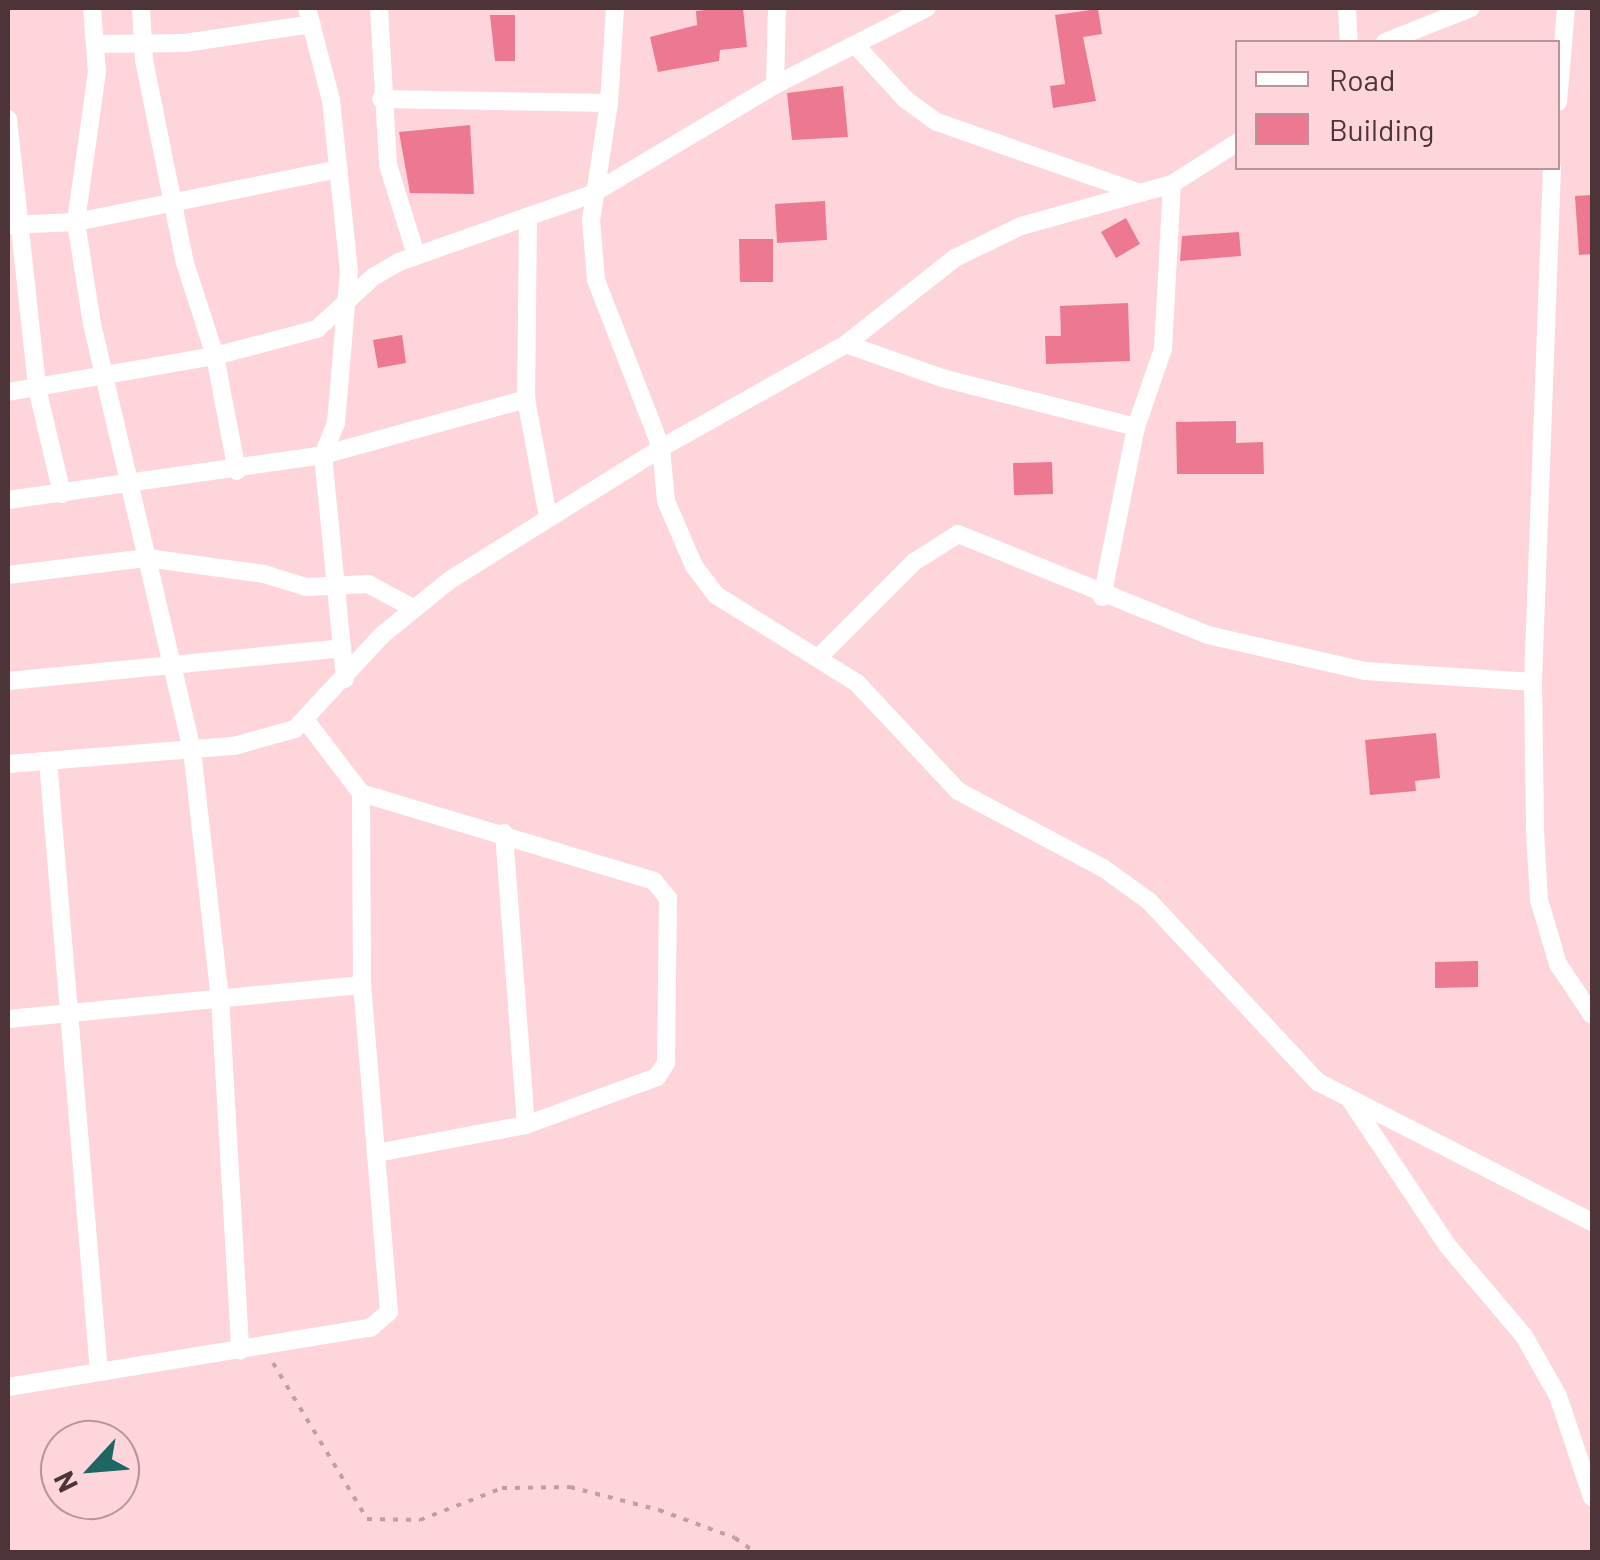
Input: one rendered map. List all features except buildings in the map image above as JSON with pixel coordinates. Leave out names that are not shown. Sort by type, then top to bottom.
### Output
[{"type":"street","points":[[92,8],[99,44],[76,222],[104,375],[192,750],[220,998],[240,1350]]},
{"type":"street","points":[[141,8],[141,44],[185,264],[215,356],[237,471]]},
{"type":"street","points":[[378,8],[381,99],[392,187],[416,255]]},
{"type":"street","points":[[615,8],[609,103],[592,194],[596,280],[661,448],[666,501],[694,566],[716,595],[821,655],[857,683],[958,791],[1103,868],[1178,926],[1290,1057],[1348,1098],[1592,1222]]},
{"type":"street","points":[[775,85],[777,8]]},
{"type":"street","points":[[8,392],[215,356],[316,329],[342,310],[372,276],[416,255],[592,194],[775,85],[858,48],[924,8]]},
{"type":"street","points":[[1348,8],[1349,40]]},
{"type":"street","points":[[1390,40],[1471,8]]},
{"type":"street","points":[[1560,78],[1566,8]]},
{"type":"street","points":[[99,44],[238,38],[310,16],[340,169],[349,271],[342,310],[336,424],[322,455],[345,680]]},
{"type":"street","points":[[858,48],[905,99],[937,122],[1137,192]]},
{"type":"street","points":[[381,99],[609,103]]},
{"type":"street","points":[[8,119],[12,225],[37,388],[62,494]]},
{"type":"street","points":[[8,764],[192,750],[275,736],[308,722],[413,608],[548,517],[661,448],[846,344],[986,241],[1172,184],[1235,144]]},
{"type":"street","points":[[12,225],[76,222],[340,169]]},
{"type":"street","points":[[1552,170],[1532,682],[1540,900],[1558,964],[1592,1016]]},
{"type":"street","points":[[1102,597],[1136,427],[1170,308],[1172,184]]},
{"type":"street","points":[[528,216],[526,399],[548,517]]},
{"type":"street","points":[[846,344],[942,378],[1136,427]]},
{"type":"street","points":[[8,500],[132,487],[322,455],[526,399]]},
{"type":"street","points":[[821,655],[914,562],[958,534],[1102,597],[1208,635],[1365,672],[1532,682]]},
{"type":"street","points":[[8,575],[147,558],[336,587],[384,588],[413,608]]},
{"type":"street","points":[[8,681],[170,669],[342,648]]},
{"type":"street","points":[[8,1387],[370,1328],[385,1318],[362,986],[360,794],[308,722]]},
{"type":"street","points":[[48,761],[99,1372]]},
{"type":"street","points":[[360,794],[504,833],[654,881],[668,898],[662,1071],[648,1084],[526,1125],[376,1153]]},
{"type":"street","points":[[504,833],[526,1125]]},
{"type":"street","points":[[8,1019],[362,986]]},
{"type":"street","points":[[1348,1098],[1446,1245],[1524,1336],[1558,1396],[1592,1496]]},
{"type":"path","points":[[264,1346],[368,1519],[420,1520],[502,1488],[570,1487],[660,1510],[735,1538],[755,1552]]}]
